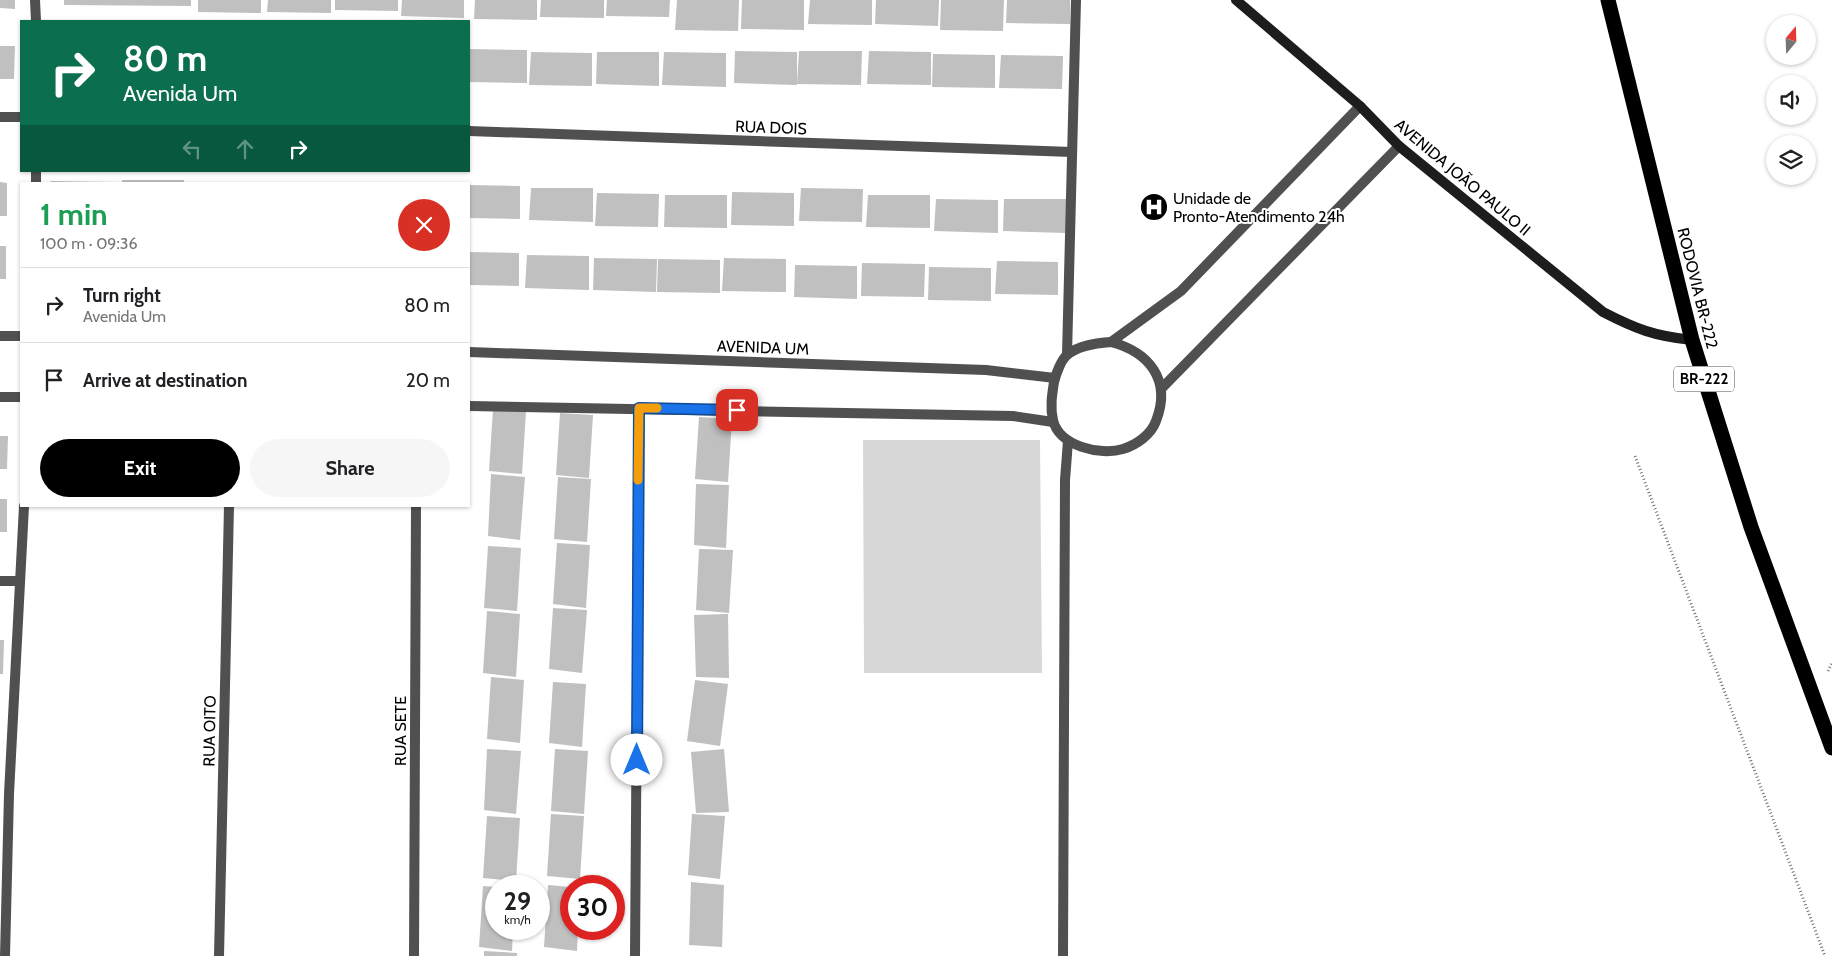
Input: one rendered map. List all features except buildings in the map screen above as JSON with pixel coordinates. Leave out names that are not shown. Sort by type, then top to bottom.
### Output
[{"type":"highway","name":"RODOVIA BR-222","points":[[1608,0],[1692,340],[1751,527],[1832,748]]},
{"type":"street","points":[[36,0],[36,20]]},
{"type":"street","points":[[1067,355],[1092,344],[1111,342],[1129,347],[1144,357],[1155,372],[1161,389],[1161,407],[1155,423],[1144,438],[1130,447],[1113,452],[1095,451],[1068,441],[1053,422],[1051,400],[1055,378],[1067,355],[1076,0]]},
{"type":"street","name":"AVENIDA JOÃO PAULO II","points":[[1236,0],[1360,106],[1399,146],[1603,312],[1635,328],[1660,337],[1692,340]]},
{"type":"street","points":[[1111,342],[1182,291],[1360,106]]},
{"type":"street","points":[[0,117],[20,117]]},
{"type":"street","name":"RUA DOIS","points":[[470,132],[1072,152]]},
{"type":"street","points":[[1161,389],[1399,146]]},
{"type":"street","points":[[0,336],[20,336]]},
{"type":"street","name":"AVENIDA UM","points":[[470,352],[986,370],[1055,378]]},
{"type":"street","points":[[0,397],[20,397]]},
{"type":"street","points":[[470,406],[1013,416],[1053,422]]},
{"type":"street","points":[[635,956],[639,408]]},
{"type":"street","points":[[1063,956],[1065,480],[1068,441]]},
{"type":"street","points":[[5,956],[4,794],[24,507]]},
{"type":"street","name":"RUA OITO","points":[[219,956],[229,507]]},
{"type":"street","name":"RUA SETE","points":[[414,956],[416,507]]},
{"type":"street","points":[[0,581],[18,581]]},
{"type":"path","points":[[1635,456],[1825,956]]},
{"type":"shaded area","points":[[863,440],[1040,440],[1042,673],[864,673]]},
{"type":"slow traffic","points":[[638,480],[639,408],[657,408]]},
{"type":"place","name":"Unidade de Pronto-Atendimento 24h","points":[[1154,207]]},
{"type":"route","points":[[637,760],[639,408],[737,410]]}]
